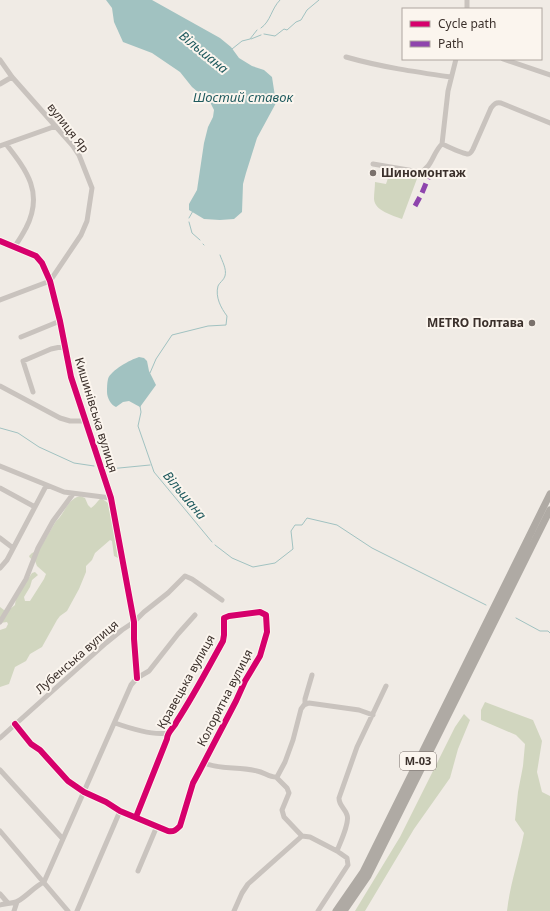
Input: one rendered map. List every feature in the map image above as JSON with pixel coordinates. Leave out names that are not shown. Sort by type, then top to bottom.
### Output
[{"type":"highway","name":"М-03","points":[[336,911],[363,872],[550,494]]},
{"type":"highway","name":"М-03","points":[[344,911],[368,876],[550,510]]},
{"type":"street","points":[[346,57],[370,64],[417,73],[451,77]]},
{"type":"street","name":"вулиця Яр","points":[[0,60],[12,77],[56,126],[79,155],[92,188],[87,221],[81,235],[50,281]]},
{"type":"street","points":[[373,164],[420,172],[424,171],[428,167],[439,146],[442,144],[444,116],[456,60]]},
{"type":"street","points":[[507,60],[550,75]]},
{"type":"street","points":[[0,84],[12,77]]},
{"type":"street","points":[[442,144],[467,154],[470,153],[473,150],[491,108],[498,102],[550,123]]},
{"type":"street","points":[[14,246],[19,242],[29,222],[34,206],[34,198],[31,183],[26,172],[16,157],[3,145],[56,126]]},
{"type":"street","name":"Кишинівська вулиця","points":[[0,240],[40,259],[50,281],[60,321],[71,378],[111,498],[134,622],[137,678]]},
{"type":"street","points":[[0,300],[50,281]]},
{"type":"street","points":[[21,337],[60,321]]},
{"type":"street","points":[[33,392],[23,361],[51,349],[65,346]]},
{"type":"street","points":[[0,386],[60,418],[70,421],[85,421]]},
{"type":"street","points":[[0,466],[46,486],[73,494],[85,494],[111,498]]},
{"type":"street","points":[[0,568],[7,560],[46,486]]},
{"type":"street","points":[[0,488],[35,507]]},
{"type":"street","points":[[0,622],[26,579],[38,548],[53,521],[73,494]]},
{"type":"street","points":[[0,538],[13,548]]},
{"type":"street","name":"Лубенська вулиця","points":[[0,738],[185,576],[192,579],[222,600]]},
{"type":"street","name":"Колоритна вулиця","points":[[157,826],[172,832],[180,826],[194,784],[204,762],[245,681],[260,656],[267,632],[266,615],[260,612],[229,616],[224,618],[224,624]]},
{"type":"street","points":[[14,911],[17,902],[44,882],[62,838],[131,685],[137,678],[148,671],[178,634],[195,616]]},
{"type":"street","name":"Кравецька вулиця","points":[[136,817],[167,739],[167,734],[175,726],[192,698],[223,641],[224,624]]},
{"type":"street","points":[[276,777],[279,776],[285,762],[301,709],[305,704],[305,698],[312,675]]},
{"type":"street","points":[[338,851],[348,817],[345,810],[339,803],[339,798],[357,747],[386,686]]},
{"type":"street","points":[[305,704],[309,703],[360,710],[373,715]]},
{"type":"street","points":[[114,723],[133,729],[158,734],[167,734]]},
{"type":"street","points":[[16,724],[31,744],[40,750],[68,781],[84,792],[100,799],[120,811],[157,826],[138,871]]},
{"type":"street","points":[[204,762],[215,766],[255,770],[276,777],[287,788],[289,793],[282,807],[282,814],[302,836],[310,837],[338,851],[347,858],[348,865],[318,911]]},
{"type":"street","points":[[0,770],[62,838]]},
{"type":"street","points":[[77,911],[120,811]]},
{"type":"street","points":[[0,831],[68,911]]},
{"type":"street","points":[[234,911],[248,884],[302,836]]},
{"type":"street","points":[[0,894],[7,902]]},
{"type":"street","points":[[0,905],[7,902],[17,902]]},
{"type":"green space","points":[[391,169],[418,176],[402,219],[381,210],[377,207],[374,199],[375,182],[386,184]]},
{"type":"green space","points":[[80,496],[85,498],[91,508],[101,498],[108,503],[114,529],[118,558],[114,556],[112,541],[110,540],[95,553],[92,560],[86,566],[86,572],[79,589],[67,611],[57,620],[42,647],[30,654],[26,661],[15,667],[9,684],[0,687],[0,630],[6,628],[8,624],[7,622],[0,623],[0,607],[4,610],[10,609],[15,605],[16,597],[32,573],[35,572],[38,575],[32,580],[24,597],[25,601],[30,601],[46,574],[29,556],[39,550],[56,521],[69,504],[75,498]]},
{"type":"green space","points":[[485,702],[533,720],[542,741],[537,772],[542,792],[550,796],[550,911],[507,911],[510,891],[524,833],[515,820],[525,744],[516,735],[481,720],[481,710]]},
{"type":"green space","points":[[464,714],[470,720],[458,749],[450,778],[414,829],[365,911],[355,911],[400,837],[455,727]]},
{"type":"water","name":"Шостий ставок","points":[[106,0],[152,0],[220,38],[231,47],[239,58],[252,66],[264,70],[272,77],[276,103],[257,138],[243,184],[242,212],[234,219],[204,219],[189,210],[189,204],[197,190],[204,143],[208,127],[213,117],[214,110],[210,102],[192,87],[180,72],[152,53],[123,42],[114,22],[112,8]]},
{"type":"water","points":[[139,357],[144,358],[147,361],[149,371],[156,385],[140,407],[129,401],[123,402],[116,407],[111,403],[107,394],[108,379],[117,369]]},
{"type":"waterway","points":[[261,28],[267,22],[280,0]]},
{"type":"waterway","points":[[264,34],[275,36],[284,29],[287,30],[296,22],[301,20],[307,10],[319,0]]},
{"type":"waterway","points":[[232,49],[242,41],[250,39],[257,30]]},
{"type":"waterway","points":[[251,39],[261,35]]},
{"type":"waterway","name":"Вільшана","points":[[189,218],[193,211]]},
{"type":"waterway","name":"Вільшана","points":[[189,222],[192,233],[200,240]]},
{"type":"waterway","name":"Вільшана","points":[[150,373],[156,359],[172,335],[208,326],[226,325],[227,316],[221,306],[217,294],[218,286],[225,273],[225,268],[220,255]]},
{"type":"waterway","name":"Вільшана","points":[[140,406],[141,412],[138,426],[154,472],[212,542]]},
{"type":"waterway","points":[[0,428],[18,433],[39,447],[74,463],[94,466]]},
{"type":"waterway","points":[[104,468],[109,469],[150,465]]},
{"type":"waterway","name":"Вільшана","points":[[215,545],[232,558],[253,567],[275,563],[293,549],[291,531],[295,525],[302,525],[307,518],[337,525],[372,548],[486,605]]},
{"type":"waterway","name":"Вільшана","points":[[516,618],[540,631],[548,631],[550,633]]},
{"type":"marked path","points":[[415,206],[429,176],[424,171]]},
{"type":"cycle path","points":[[0,241],[36,256],[42,263],[50,281],[60,321],[71,377],[111,498],[134,622],[137,678]]},
{"type":"cycle path","points":[[15,724],[31,744],[40,750],[68,781],[84,792],[106,802],[120,811],[168,831],[175,830],[180,826],[193,783],[245,681],[260,656],[267,632],[266,615],[260,612],[224,618],[223,641],[176,723],[168,734],[136,817]]},
{"type":"place","name":"Шиномонтаж","points":[[373,173]]},
{"type":"place","name":"METRO Полтава","points":[[532,323]]}]
